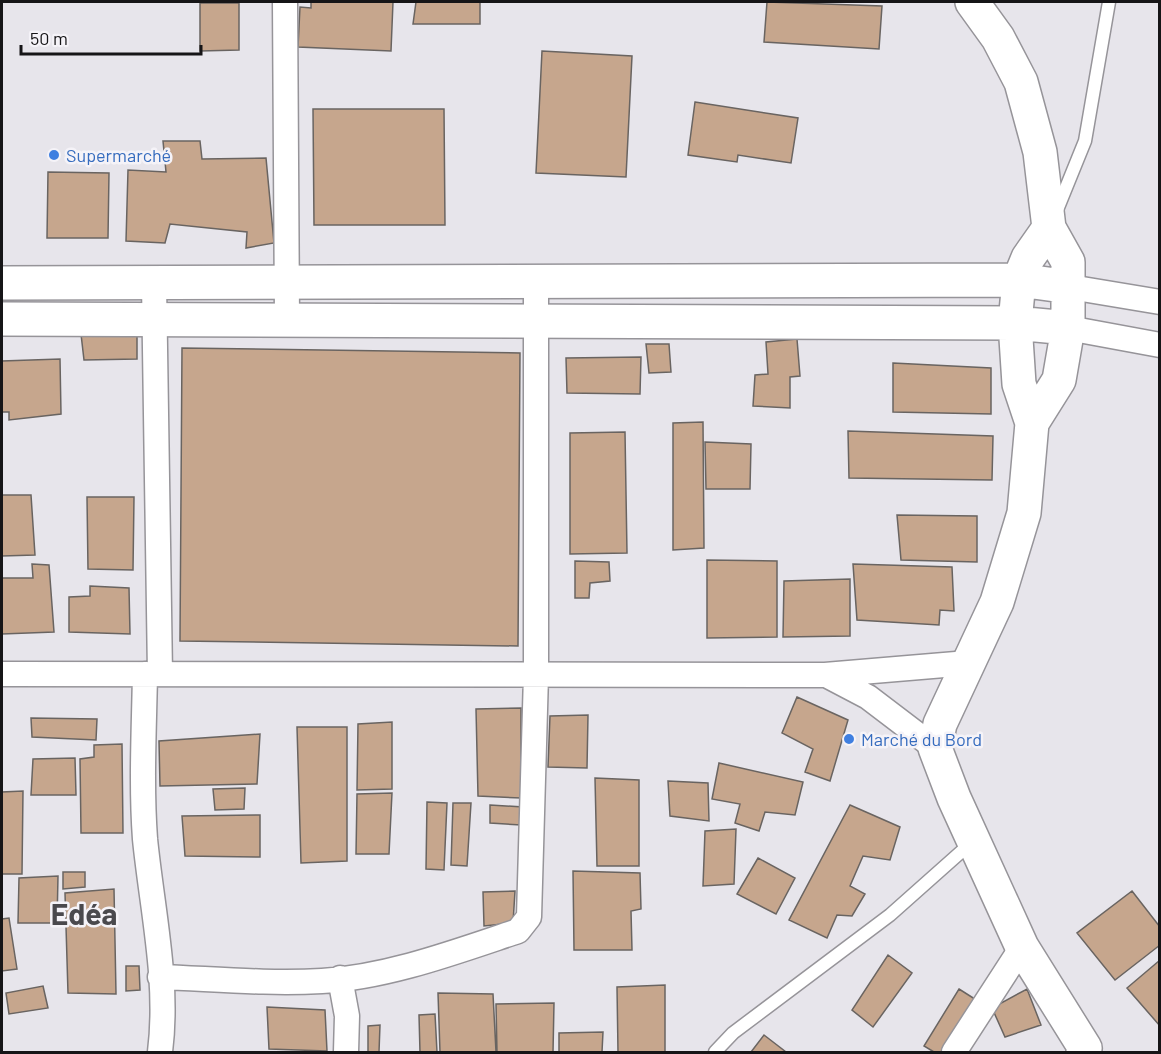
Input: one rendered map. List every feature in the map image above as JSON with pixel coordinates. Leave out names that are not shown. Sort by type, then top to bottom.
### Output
[{"type":"street","points":[[285,2],[287,319]]},
{"type":"street","points":[[972,2],[998,38],[1021,82],[1040,152],[1049,228],[1068,262],[1070,287],[1068,328],[1059,380],[1032,423]]},
{"type":"street","points":[[935,748],[940,724],[997,602],[1024,513],[1032,423],[1019,384],[1015,323],[1018,280],[1028,258],[1049,228]]},
{"type":"street","points":[[790,280],[790,322]]},
{"type":"street","points":[[2,283],[287,284],[1018,280],[1160,302]]},
{"type":"street","points":[[154,282],[152,674],[145,835],[164,1027],[160,1053]]},
{"type":"street","points":[[160,976],[261,982],[340,978],[380,971],[451,953],[524,927],[529,917],[536,675],[536,282]]},
{"type":"street","points":[[2,319],[1015,323],[1068,328],[1160,345]]},
{"type":"street","points":[[2,674],[825,675],[968,663]]},
{"type":"street","points":[[825,675],[868,697],[935,748],[954,798],[1022,947],[1086,1051]]},
{"type":"street","points":[[954,1053],[1022,947]]},
{"type":"street","points":[[340,978],[347,1016],[346,1053]]},
{"type":"lane","points":[[1049,228],[1085,141],[1109,2]]},
{"type":"lane","points":[[715,1053],[733,1033],[890,915],[975,840]]},
{"type":"building","points":[[311,2],[393,2],[391,51],[298,47],[300,7],[311,8]]},
{"type":"building","points":[[416,2],[480,2],[480,24],[413,24]]},
{"type":"building","points":[[767,2],[882,6],[879,49],[764,42]]},
{"type":"building","points":[[200,3],[239,3],[239,50],[200,51]]},
{"type":"building","points":[[542,51],[632,56],[626,177],[536,173]]},
{"type":"building","points":[[695,102],[798,118],[791,163],[738,155],[737,162],[688,155]]},
{"type":"building","points":[[313,109],[444,109],[445,225],[314,225]]},
{"type":"building","points":[[163,141],[200,141],[202,159],[266,158],[274,243],[246,248],[247,232],[170,224],[165,243],[126,241],[128,170],[166,172]]},
{"type":"building","points":[[48,172],[109,173],[108,238],[47,238]]},
{"type":"building","points":[[81,334],[137,336],[137,359],[84,360]]},
{"type":"building","points":[[797,339],[800,376],[790,377],[790,408],[753,406],[755,375],[768,374],[766,342]]},
{"type":"building","points":[[646,344],[669,344],[671,372],[649,373]]},
{"type":"building","points":[[182,348],[520,353],[518,646],[180,641]]},
{"type":"building","points":[[641,357],[640,394],[567,393],[566,358]]},
{"type":"building","points":[[60,359],[61,414],[9,420],[9,412],[2,412],[2,361]]},
{"type":"building","points":[[893,363],[991,368],[991,414],[893,412]]},
{"type":"building","points":[[703,422],[704,548],[673,550],[673,423]]},
{"type":"building","points":[[848,431],[993,436],[992,480],[849,478]]},
{"type":"building","points":[[625,432],[627,553],[570,554],[570,433]]},
{"type":"building","points":[[705,442],[751,444],[750,489],[706,489]]},
{"type":"building","points":[[2,495],[31,495],[35,555],[2,556]]},
{"type":"building","points":[[87,497],[134,497],[133,570],[88,569]]},
{"type":"building","points":[[897,515],[977,516],[977,562],[901,560]]},
{"type":"building","points":[[707,560],[777,561],[777,637],[707,638]]},
{"type":"building","points":[[575,561],[609,562],[610,581],[590,583],[589,598],[575,598]]},
{"type":"building","points":[[32,564],[49,565],[54,632],[2,634],[2,578],[33,578]]},
{"type":"building","points":[[853,564],[952,567],[954,611],[940,610],[939,625],[857,620]]},
{"type":"building","points":[[850,579],[850,636],[783,637],[784,581]]},
{"type":"building","points":[[90,586],[129,588],[130,634],[69,632],[69,597],[90,596]]},
{"type":"building","points":[[797,697],[848,720],[830,781],[805,772],[813,749],[782,733]]},
{"type":"building","points":[[521,708],[521,798],[478,796],[476,709]]},
{"type":"building","points":[[588,715],[587,768],[548,767],[550,716]]},
{"type":"building","points":[[31,718],[97,719],[96,740],[32,737]]},
{"type":"building","points":[[392,722],[392,789],[357,790],[358,724]]},
{"type":"building","points":[[297,727],[347,727],[347,861],[301,863]]},
{"type":"building","points":[[260,734],[257,784],[160,786],[159,741]]},
{"type":"building","points":[[122,744],[123,833],[81,833],[80,759],[94,757],[94,745]]},
{"type":"building","points":[[75,758],[76,795],[31,795],[33,759]]},
{"type":"building","points":[[719,763],[803,782],[795,815],[765,812],[759,831],[735,823],[740,804],[712,799]]},
{"type":"building","points":[[595,778],[639,780],[639,866],[597,866]]},
{"type":"building","points":[[668,781],[708,783],[709,821],[670,816]]},
{"type":"building","points":[[245,788],[244,809],[215,810],[213,789]]},
{"type":"building","points":[[23,791],[22,874],[2,874],[2,792]]},
{"type":"building","points":[[392,793],[389,854],[356,854],[357,794]]},
{"type":"building","points":[[427,802],[447,803],[444,870],[426,869]]},
{"type":"building","points":[[453,803],[471,803],[467,866],[451,865]]},
{"type":"building","points":[[490,805],[523,807],[521,825],[490,823]]},
{"type":"building","points":[[850,805],[900,827],[890,860],[863,856],[850,886],[865,894],[852,916],[837,915],[827,938],[789,920]]},
{"type":"building","points":[[260,815],[260,857],[185,856],[182,816]]},
{"type":"building","points":[[736,829],[734,884],[703,886],[705,831]]},
{"type":"building","points":[[758,858],[795,878],[776,914],[737,894]]},
{"type":"building","points":[[573,871],[640,873],[641,909],[631,911],[632,950],[574,950]]},
{"type":"building","points":[[63,872],[85,872],[85,887],[63,889]]},
{"type":"building","points":[[58,876],[57,923],[18,923],[19,878]]},
{"type":"building","points":[[114,889],[116,994],[68,993],[65,893]]},
{"type":"building","points":[[515,891],[513,923],[484,926],[483,892]]},
{"type":"building","points":[[1132,891],[1160,927],[1160,945],[1115,980],[1077,933]]},
{"type":"building","points":[[9,918],[17,969],[2,971],[2,919]]},
{"type":"building","points":[[888,955],[912,973],[873,1027],[852,1010]]},
{"type":"building","points":[[1160,960],[1160,1026],[1127,988]]},
{"type":"building","points":[[126,966],[139,966],[140,990],[126,991]]},
{"type":"building","points":[[665,985],[665,1052],[618,1052],[617,987]]},
{"type":"building","points":[[43,986],[48,1008],[9,1014],[6,993]]},
{"type":"building","points":[[959,989],[978,1001],[943,1052],[934,1052],[924,1046]]},
{"type":"building","points":[[1027,989],[1041,1025],[1005,1037],[992,1008]]},
{"type":"building","points":[[438,993],[493,994],[496,1052],[440,1052]]},
{"type":"building","points":[[554,1003],[553,1052],[497,1052],[496,1004]]},
{"type":"building","points":[[267,1007],[325,1010],[327,1051],[269,1049]]},
{"type":"building","points":[[435,1014],[437,1052],[420,1052],[419,1015]]},
{"type":"building","points":[[380,1025],[379,1052],[368,1052],[368,1026]]},
{"type":"building","points":[[603,1032],[602,1052],[559,1052],[559,1033]]},
{"type":"building","points":[[764,1035],[786,1052],[751,1052]]},
{"type":"place","name":"Supermarché","points":[[54,155]]},
{"type":"place","name":"Marché du Bord","points":[[849,739]]},
{"type":"district","name":"Edéa","points":[[84,913]]}]
